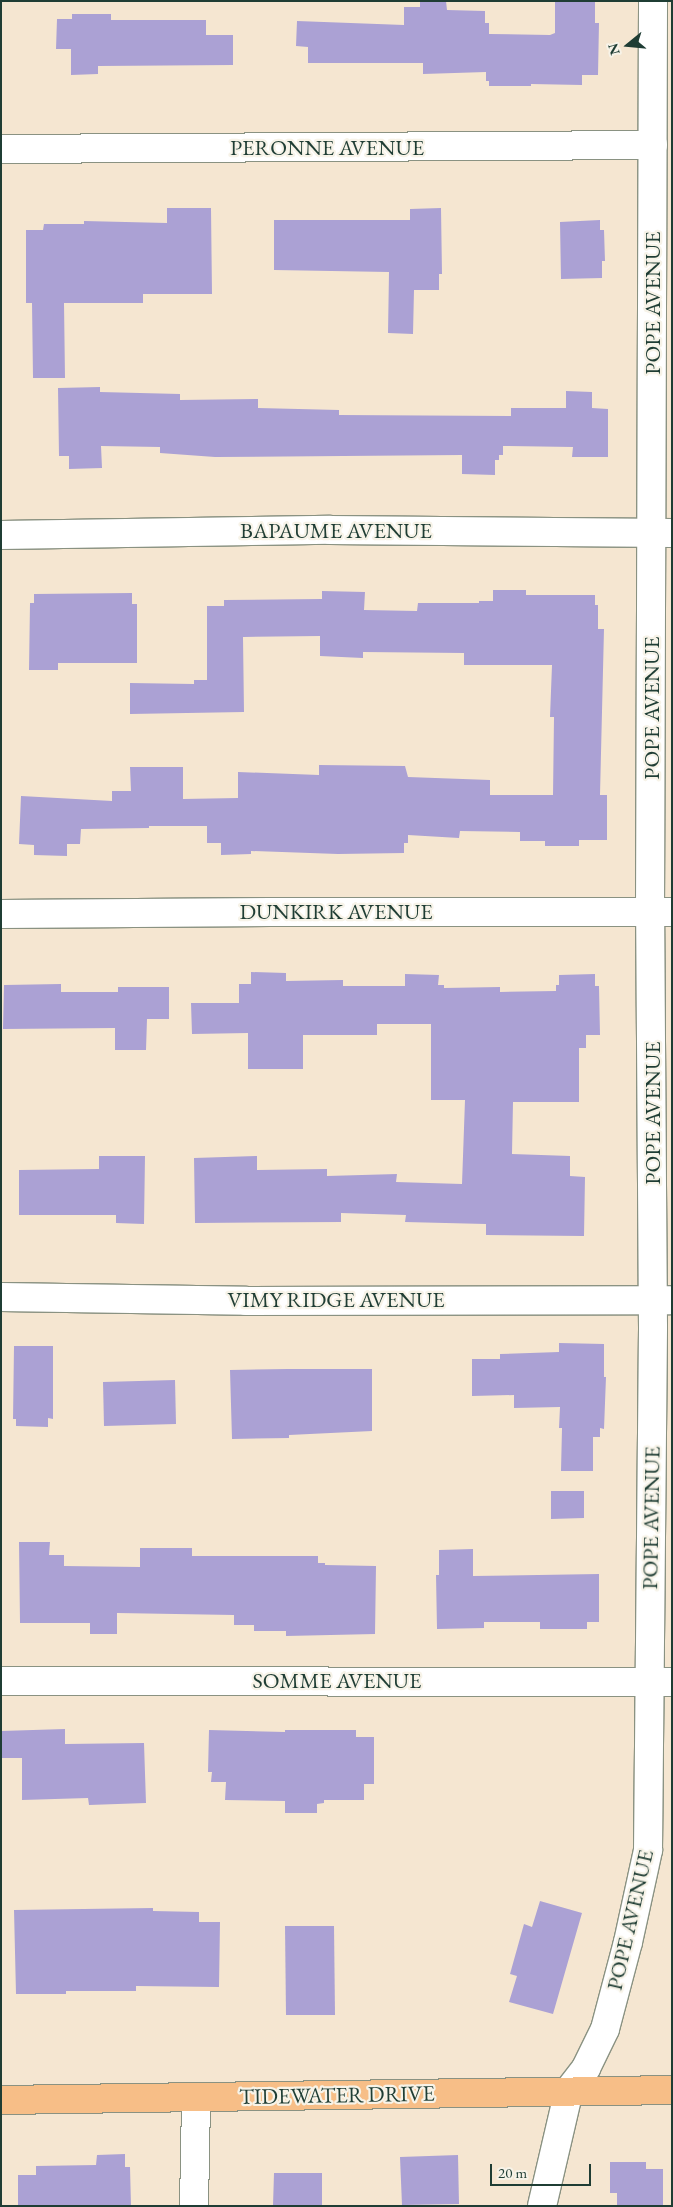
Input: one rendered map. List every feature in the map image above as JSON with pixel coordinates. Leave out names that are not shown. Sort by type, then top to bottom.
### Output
[{"type":"highway","name":"TIDEWATER DRIVE","points":[[1,2100],[569,2090],[672,2090]]},
{"type":"street","name":"POPE AVENUE","points":[[542,2206],[569,2090],[586,2068],[605,2029],[628,1942],[648,1850],[660,1682],[662,533],[653,144],[653,1]]},
{"type":"street","name":"PERONNE AVENUE","points":[[1,149],[290,149],[653,144]]},
{"type":"street","name":"BAPAUME AVENUE","points":[[1,534],[330,530],[662,533]]},
{"type":"street","name":"DUNKIRK AVENUE","points":[[1,914],[661,912]]},
{"type":"street","name":"VIMY RIDGE AVENUE","points":[[1,1297],[246,1301],[662,1300]]},
{"type":"street","name":"SOMME AVENUE","points":[[1,1681],[660,1682]]},
{"type":"street","points":[[194,2206],[196,2098]]},
{"type":"building","points":[[420,1],[446,1],[447,10],[485,11],[485,23],[489,23],[489,34],[550,35],[555,33],[555,1],[595,2],[595,23],[599,23],[598,75],[582,75],[582,85],[531,84],[531,86],[489,86],[489,81],[486,81],[486,72],[423,74],[423,63],[308,63],[308,47],[296,46],[297,21],[404,25],[404,7],[420,7]]},
{"type":"building","points":[[72,14],[111,14],[111,20],[206,20],[206,35],[233,35],[233,65],[98,66],[98,74],[71,75],[71,49],[56,49],[57,19],[72,19]]},
{"type":"building","points":[[167,208],[211,208],[212,294],[143,294],[143,303],[64,303],[65,378],[33,378],[32,303],[26,303],[26,230],[43,230],[44,224],[84,224],[84,221],[167,223]]},
{"type":"building","points":[[441,208],[442,274],[439,274],[439,290],[414,290],[413,334],[388,333],[389,272],[274,270],[274,220],[410,220],[410,209]]},
{"type":"building","points":[[600,220],[600,230],[604,230],[605,261],[602,261],[602,278],[561,279],[560,222]]},
{"type":"building","points":[[100,387],[100,392],[180,394],[180,400],[258,399],[258,408],[339,410],[339,415],[511,416],[511,408],[566,408],[566,391],[592,392],[592,408],[608,409],[608,457],[572,457],[573,447],[503,446],[503,455],[499,455],[499,460],[495,460],[495,475],[462,474],[462,455],[215,457],[160,453],[160,447],[101,446],[102,468],[69,469],[69,456],[59,456],[58,388]]},
{"type":"building","points":[[493,590],[526,590],[526,595],[595,595],[595,605],[598,605],[598,629],[604,629],[600,795],[607,795],[607,840],[579,840],[579,846],[545,846],[545,841],[520,841],[520,832],[460,831],[459,838],[408,835],[408,843],[404,843],[404,853],[338,854],[251,851],[251,854],[221,855],[221,843],[207,843],[207,826],[149,826],[149,828],[81,829],[80,844],[67,844],[67,856],[34,855],[34,845],[19,844],[21,796],[112,801],[112,791],[131,791],[130,767],[183,767],[183,799],[238,798],[238,772],[319,775],[319,765],[405,766],[408,777],[490,780],[490,795],[553,795],[554,717],[550,717],[552,665],[464,665],[464,653],[363,652],[363,658],[320,656],[320,636],[243,637],[244,712],[130,714],[130,683],[194,684],[194,680],[207,680],[207,606],[224,606],[224,600],[322,599],[322,591],[365,592],[364,610],[417,611],[418,603],[479,603],[479,601],[493,601]]},
{"type":"building","points":[[132,593],[132,604],[137,604],[137,663],[58,663],[58,670],[29,670],[30,603],[34,603],[34,594]]},
{"type":"building","points":[[251,972],[286,973],[286,981],[343,980],[343,986],[405,986],[405,974],[439,975],[438,985],[444,985],[444,988],[500,987],[500,992],[556,991],[556,985],[559,985],[559,975],[595,974],[595,986],[599,986],[600,1035],[586,1035],[586,1048],[579,1048],[579,1102],[513,1102],[512,1154],[570,1156],[570,1176],[585,1177],[584,1236],[486,1235],[486,1224],[405,1222],[406,1215],[341,1213],[341,1222],[195,1223],[194,1158],[257,1156],[257,1170],[327,1169],[327,1176],[397,1174],[396,1182],[462,1184],[465,1100],[431,1100],[431,1024],[377,1024],[377,1035],[303,1035],[303,1069],[248,1069],[248,1033],[192,1034],[191,1003],[239,1003],[239,984],[251,984]]},
{"type":"building","points":[[61,984],[61,992],[118,992],[118,987],[169,987],[169,1019],[147,1019],[146,1050],[115,1050],[115,1028],[3,1029],[4,985]]},
{"type":"building","points":[[99,1156],[145,1156],[144,1224],[116,1223],[116,1215],[19,1215],[19,1170],[99,1169]]},
{"type":"building","points":[[559,1343],[604,1344],[604,1377],[606,1377],[604,1429],[600,1428],[600,1437],[593,1437],[593,1471],[561,1471],[562,1428],[559,1428],[560,1407],[514,1408],[514,1395],[472,1396],[472,1359],[500,1359],[500,1354],[559,1352]]},
{"type":"building","points":[[14,1346],[53,1346],[53,1419],[48,1418],[48,1427],[16,1426],[16,1419],[13,1419]]},
{"type":"building","points":[[372,1369],[372,1431],[289,1435],[289,1438],[232,1439],[230,1370]]},
{"type":"building","points":[[175,1380],[176,1424],[104,1426],[103,1382]]},
{"type":"building","points":[[551,1491],[584,1491],[584,1518],[551,1519]]},
{"type":"building","points":[[19,1542],[50,1542],[49,1555],[64,1555],[64,1566],[140,1567],[140,1548],[192,1548],[192,1556],[318,1556],[318,1563],[325,1563],[325,1565],[376,1566],[375,1634],[286,1636],[286,1631],[254,1631],[254,1625],[234,1625],[234,1615],[117,1613],[117,1634],[90,1634],[90,1623],[20,1623]]},
{"type":"building","points":[[473,1549],[473,1576],[599,1574],[599,1622],[587,1622],[587,1629],[540,1629],[540,1622],[484,1622],[484,1628],[437,1629],[436,1575],[439,1575],[439,1550]]},
{"type":"building","points":[[65,1729],[65,1744],[144,1743],[146,1803],[89,1805],[88,1798],[22,1800],[22,1758],[1,1758],[1,1731]]},
{"type":"building","points":[[209,1730],[285,1732],[285,1730],[356,1730],[356,1737],[374,1737],[374,1784],[364,1784],[364,1800],[324,1800],[324,1803],[317,1804],[317,1813],[285,1813],[285,1801],[225,1800],[226,1782],[211,1782],[212,1772],[208,1772]]},
{"type":"building","points":[[540,1901],[582,1913],[553,2014],[509,2002],[517,1976],[510,1974],[524,1924],[532,1927]]},
{"type":"building","points":[[153,1908],[153,1911],[199,1912],[199,1922],[220,1922],[219,1987],[136,1986],[136,1991],[66,1991],[66,1994],[16,1994],[14,1910]]},
{"type":"building","points":[[285,1926],[334,1926],[335,2015],[286,2015]]},
{"type":"building","points":[[125,2154],[125,2167],[130,2167],[131,2206],[18,2206],[18,2175],[36,2175],[36,2166],[96,2165],[97,2155]]},
{"type":"building","points":[[458,2155],[459,2204],[402,2205],[400,2157]]},
{"type":"building","points":[[610,2162],[646,2162],[646,2169],[663,2169],[663,2206],[617,2206],[617,2193],[610,2193]]},
{"type":"building","points":[[274,2173],[322,2173],[322,2206],[273,2206]]}]
